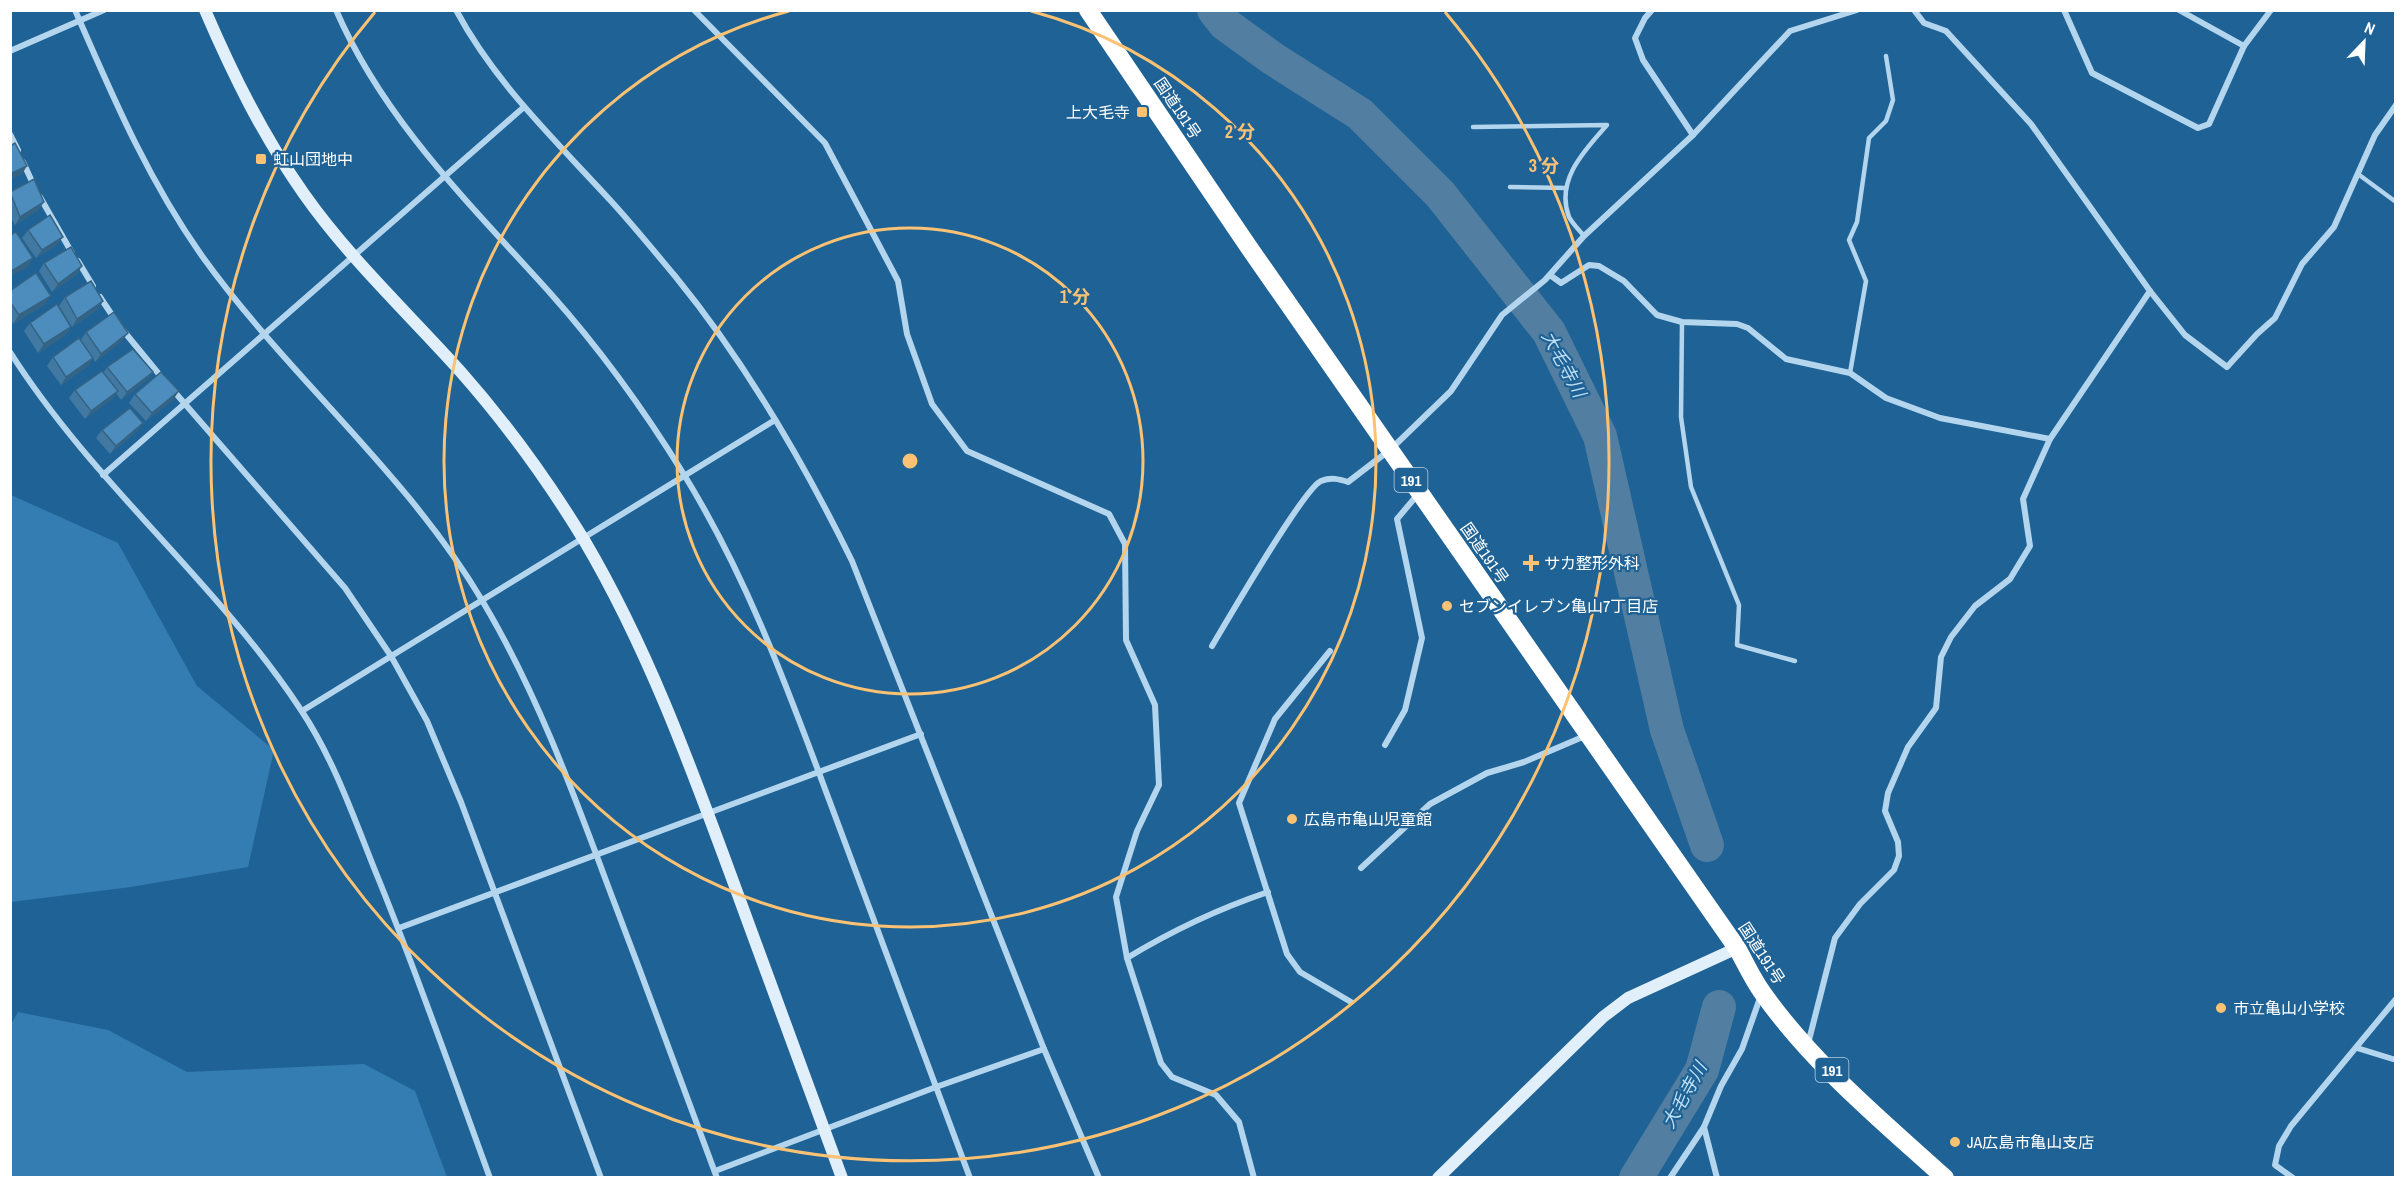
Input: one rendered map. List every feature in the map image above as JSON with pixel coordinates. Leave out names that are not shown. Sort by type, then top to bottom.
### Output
[{"type":"highway","name":"国道191号","points":[[1088,10],[1419,493],[1737,948],[1762,992],[1807,1046],[1873,1112],[1945,1178]]},
{"type":"street","points":[[75,10],[125,127],[162,196],[203,257],[265,334],[378,459],[439,538],[482,600],[525,681],[597,855],[716,1174],[824,1129],[1044,1049]]},
{"type":"street","points":[[10,51],[104,10]]},
{"type":"street","points":[[204,10],[237,84],[262,131],[305,196],[354,256],[462,374],[526,454],[583,539],[624,612],[661,691],[708,813],[842,1178]]},
{"type":"street","points":[[336,10],[385,98],[444,177],[554,297],[639,404],[685,476],[748,592],[790,691],[970,1178]]},
{"type":"street","points":[[456,10],[498,74],[524,107],[612,202],[730,347],[818,492],[852,561],[1044,1049],[1099,1178]]},
{"type":"street","points":[[694,10],[825,143],[898,282],[907,334],[932,404],[967,452],[1109,514],[1125,544],[1126,639],[1155,705],[1158,785],[1137,831],[1116,897],[1127,958],[1161,1062],[1172,1077],[1216,1095],[1239,1122],[1254,1178]]},
{"type":"street","points":[[1652,10],[1645,18],[1635,38],[1643,60],[1693,135]]},
{"type":"street","points":[[1824,10],[1827,18]]},
{"type":"street","points":[[1212,646],[1274,544],[1319,481],[1332,478],[1348,482],[1391,449],[1451,391],[1502,315],[1548,277],[1584,236],[1693,135],[1790,31],[1857,10]]},
{"type":"street","points":[[1914,10],[1924,23],[1946,31],[2031,124],[2150,291],[2185,335],[2227,367],[2275,318],[2302,264],[2334,227],[2375,135],[2396,105]]},
{"type":"street","points":[[2064,10],[2092,73],[2198,128],[2209,124],[2244,46],[2271,10]]},
{"type":"street","points":[[2179,10],[2244,46]]},
{"type":"street","points":[[104,475],[524,107]]},
{"type":"street","points":[[10,134],[58,230],[114,319],[184,405],[345,588],[391,656],[427,722],[462,802],[601,1178]]},
{"type":"street","points":[[1548,277],[1561,283],[1589,265],[1599,267],[1624,281],[1657,315],[1682,322],[1737,324],[1748,328],[1786,359],[1850,373],[1886,398],[1940,418],[2050,439]]},
{"type":"street","points":[[1807,1046],[1835,938],[1860,904],[1894,870],[1899,856],[1898,842],[1885,811],[1888,793],[1908,747],[1936,708],[1941,657],[1950,637],[1975,606],[2010,579],[2030,546],[2023,499],[2050,439],[2150,291]]},
{"type":"street","points":[[10,352],[64,427],[232,618],[302,711],[345,795],[399,928],[490,1178]]},
{"type":"street","points":[[302,711],[775,420]]},
{"type":"street","points":[[1384,745],[1405,710],[1422,638],[1397,519],[1419,493]]},
{"type":"street","points":[[1330,651],[1275,719],[1239,803],[1287,954],[1300,972],[1351,1002]]},
{"type":"street","points":[[399,928],[921,734]]},
{"type":"street","points":[[1360,868],[1430,804],[1487,772],[1524,762],[1588,734]]},
{"type":"street","points":[[1127,958],[1168,933],[1221,908],[1268,892]]},
{"type":"street","points":[[1438,1178],[1603,1017],[1628,998],[1737,948]]},
{"type":"street","points":[[1670,1178],[1704,1127],[1721,1086],[1742,1048],[1762,992]]},
{"type":"street","points":[[2293,1178],[2275,1165],[2279,1146],[2291,1126],[2396,999]]},
{"type":"street","points":[[2357,1048],[2396,1060]]},
{"type":"street","points":[[1704,1127],[1717,1178]]},
{"type":"lane","points":[[1850,373],[1866,281],[1849,240],[1857,222],[1869,138],[1886,121],[1893,100],[1886,56]]},
{"type":"lane","points":[[1473,127],[1607,125],[1579,157],[1566,188],[1569,217],[1584,236]]},
{"type":"lane","points":[[2358,174],[2396,202]]},
{"type":"lane","points":[[1510,187],[1566,188]]},
{"type":"lane","points":[[1682,322],[1681,417],[1691,487],[1739,605],[1737,645],[1795,661]]},
{"type":"shaded area","points":[[11,495],[118,543],[197,686],[274,750],[248,867],[131,887],[11,902]]},
{"type":"shaded area","points":[[18,1012],[108,1030],[187,1072],[364,1064],[415,1091],[447,1177],[11,1177],[10,1026]]},
{"type":"building","points":[[15,143],[27,166],[10,174],[10,146]]},
{"type":"building","points":[[34,179],[44,202],[20,217],[10,192]]},
{"type":"building","points":[[50,215],[63,237],[42,250],[28,230]]},
{"type":"building","points":[[16,232],[33,258],[10,272],[10,235]]},
{"type":"building","points":[[71,247],[82,266],[58,284],[44,263]]},
{"type":"building","points":[[36,273],[51,296],[19,315],[10,302],[10,291]]},
{"type":"building","points":[[91,281],[103,301],[77,319],[65,297]]},
{"type":"building","points":[[57,304],[71,327],[44,344],[30,323]]},
{"type":"building","points":[[114,312],[128,333],[101,354],[86,332]]},
{"type":"building","points":[[79,338],[93,358],[66,377],[53,357]]},
{"type":"building","points":[[133,349],[153,372],[127,392],[107,367]]},
{"type":"building","points":[[102,371],[118,391],[91,411],[75,390]]},
{"type":"building","points":[[161,372],[179,391],[152,413],[135,394]]},
{"type":"building","points":[[130,408],[143,423],[116,446],[102,430]]},
{"type":"waterway","name":"大毛寺川","points":[[1214,10],[1225,24],[1272,58],[1360,114],[1440,194],[1549,332],[1600,436],[1667,730],[1707,845]]},
{"type":"waterway","name":"大毛寺川","points":[[1636,1178],[1702,1070],[1719,1007]]},
{"type":"place","name":"上大毛寺","points":[[1142,112]]},
{"type":"place","name":"虹山団地中","points":[[261,159]]},
{"type":"place","name":"サカ整形外科","points":[[1531,563]]},
{"type":"place","name":"セブンイレブン亀山7丁目店","points":[[1447,606]]},
{"type":"place","name":"広島市亀山児童館","points":[[1292,819]]},
{"type":"place","name":"市立亀山小学校","points":[[2221,1008]]},
{"type":"place","name":"JA広島市亀山支店","points":[[1955,1142]]}]
